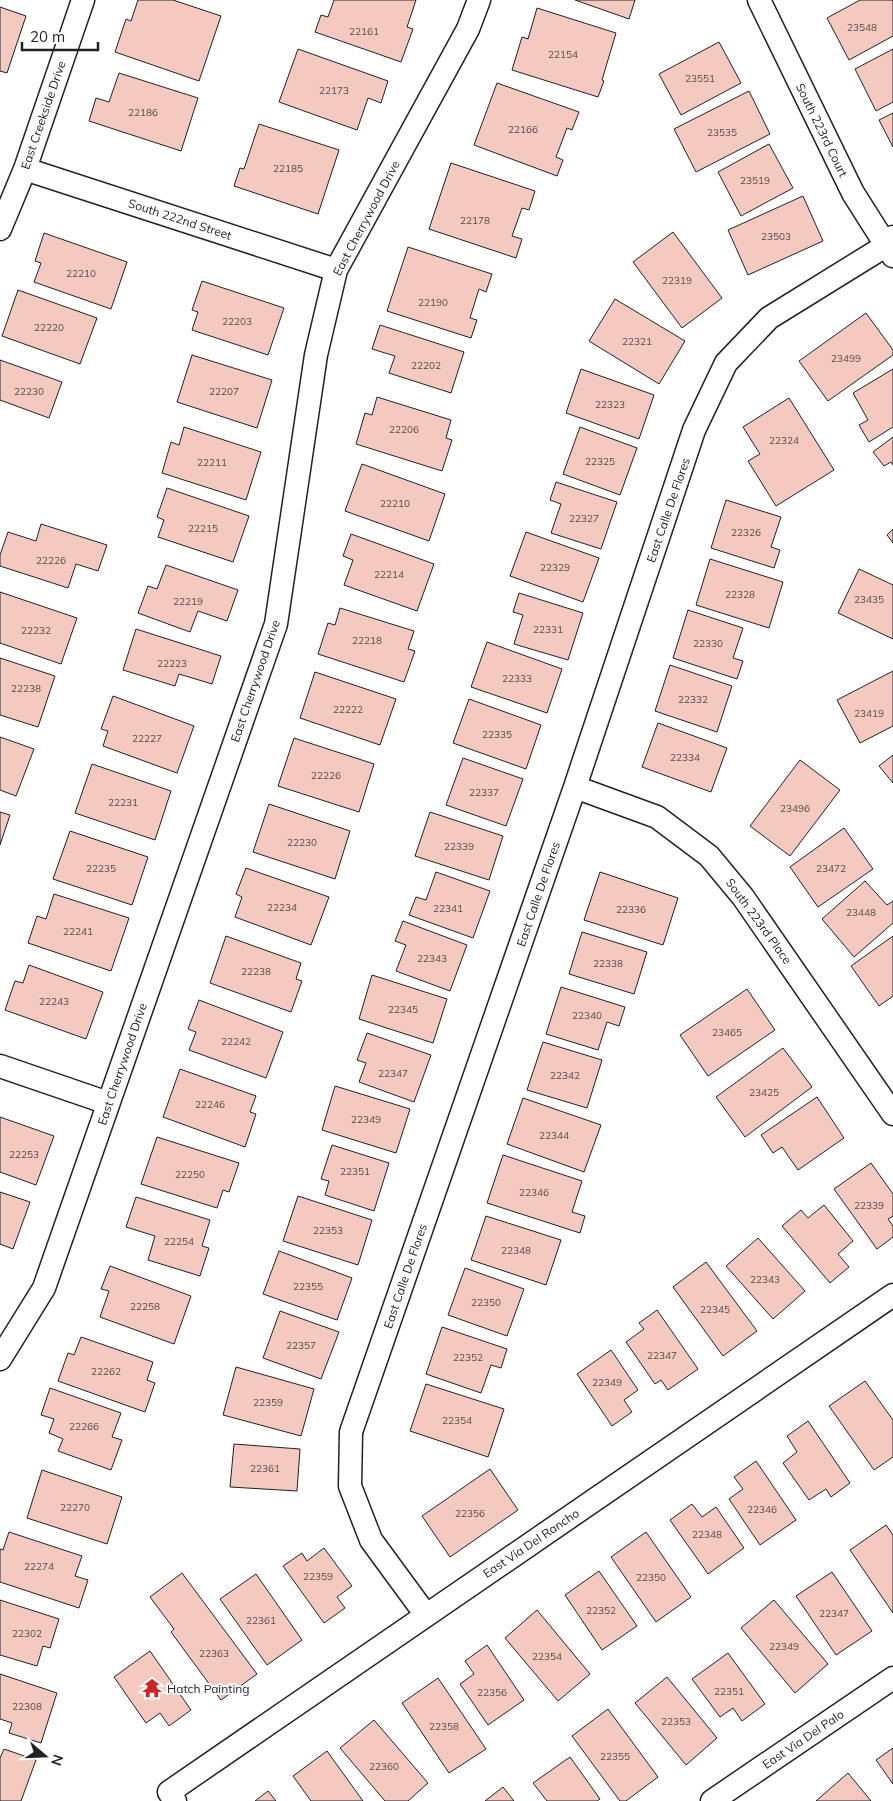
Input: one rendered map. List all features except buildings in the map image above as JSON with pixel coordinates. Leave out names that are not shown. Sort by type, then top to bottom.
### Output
[{"type":"street","name":"East Creekside Drive","points":[[0,230],[25,169],[83,0]]},
{"type":"street","name":"East Cherrywood Drive","points":[[0,1358],[44,1288],[276,624],[316,355],[336,270],[468,28],[479,0]]},
{"type":"street","name":"South 223rd Court","points":[[759,0],[853,193],[892,245]]},
{"type":"street","name":"South 222nd Street","points":[[25,169],[336,270]]},
{"type":"street","name":"East Calle De Flores","points":[[426,1615],[371,1540],[350,1486],[351,1432],[575,787],[694,430],[726,363],[769,318],[892,245]]},
{"type":"street","name":"South 223rd Place","points":[[575,787],[657,817],[710,856],[744,897],[893,1114]]},
{"type":"street","points":[[0,1066],[108,1103]]},
{"type":"street","name":"East Via Del Rancho","points":[[172,1796],[426,1615],[893,1295]]},
{"type":"street","name":"East Via Del Palo","points":[[712,1801],[893,1678]]},
{"type":"place","name":"Hatch Painting","points":[[152,1688]]}]
